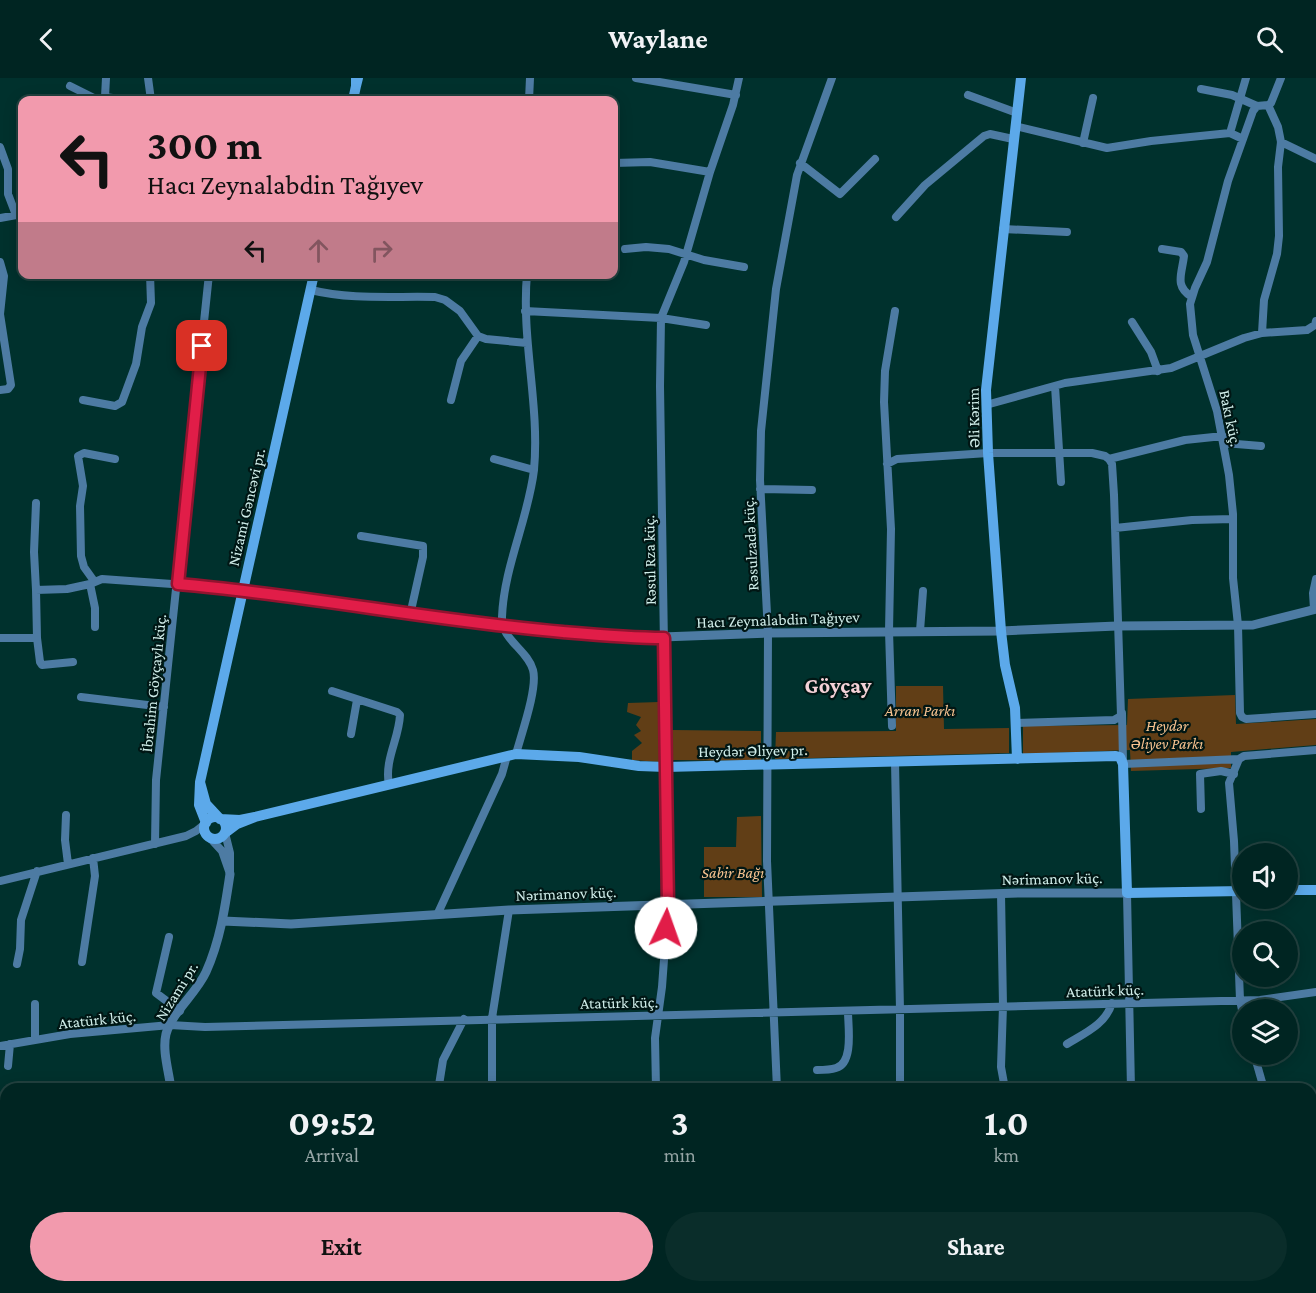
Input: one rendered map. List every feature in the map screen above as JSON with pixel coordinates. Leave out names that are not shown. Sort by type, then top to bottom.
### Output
[{"type":"main road","name":"Əli Kərim","points":[[1017,759],[1016,723],[1001,631],[986,405],[1003,229],[1021,78]]},
{"type":"main road","points":[[354,96],[357,81]]},
{"type":"main road","name":"Nizami Gəncəvi pr.","points":[[206,823],[199,805],[200,782],[313,279]]},
{"type":"main road","name":"Heydər Əliyev pr.","points":[[255,817],[512,755],[579,757],[639,766],[666,767],[1017,759],[1121,760]]},
{"type":"main road","points":[[1121,760],[1127,892],[1232,891]]},
{"type":"main road","points":[[200,782],[206,804],[226,826],[225,834]]},
{"type":"main road","points":[[255,817],[237,824],[220,838],[209,837],[205,831],[206,823],[211,819],[240,820],[255,817]]},
{"type":"main road","points":[[1298,890],[1316,890]]},
{"type":"street","points":[[103,96],[106,78]]},
{"type":"street","points":[[148,78],[150,96]]},
{"type":"street","points":[[529,96],[530,78]]},
{"type":"street","points":[[636,78],[736,95]]},
{"type":"street","name":"Rəsul Rza küç.","points":[[656,1083],[655,1038],[662,987],[668,905],[660,386],[661,318],[687,254],[710,172],[736,95],[739,78]]},
{"type":"street","name":"Rəsulzadə küç.","points":[[777,1083],[769,902],[768,633],[760,489],[761,431],[776,289],[800,163],[832,78]]},
{"type":"street","points":[[1230,133],[1246,78]]},
{"type":"street","points":[[1268,105],[1281,78]]},
{"type":"street","points":[[70,86],[95,96]]},
{"type":"street","points":[[1201,89],[1232,95],[1257,106],[1268,105]]},
{"type":"street","points":[[968,95],[1017,113]]},
{"type":"street","points":[[1083,143],[1093,98]]},
{"type":"street","points":[[1262,333],[1264,300],[1277,254],[1279,236],[1278,167],[1281,142],[1274,116],[1268,105]]},
{"type":"street","name":"Bakı küç.","points":[[1257,106],[1228,181],[1207,262],[1192,297],[1191,326],[1211,387],[1223,440],[1233,519],[1233,578],[1238,625],[1238,677],[1242,717],[1246,719],[1316,714]]},
{"type":"street","points":[[1015,126],[1107,148],[1230,133],[1243,139]]},
{"type":"street","points":[[896,217],[925,185],[984,136],[990,134],[1013,139]]},
{"type":"street","points":[[1281,142],[1316,159]]},
{"type":"street","points":[[0,147],[8,169],[8,194],[18,211]]},
{"type":"street","points":[[800,163],[840,194],[875,159]]},
{"type":"street","points":[[618,163],[650,162],[710,172]]},
{"type":"street","points":[[0,218],[18,214]]},
{"type":"street","points":[[1003,229],[1067,232]]},
{"type":"street","points":[[625,249],[669,249],[704,260],[744,267]]},
{"type":"street","points":[[1162,249],[1181,252],[1184,256],[1180,285],[1182,290],[1192,297]]},
{"type":"street","points":[[0,262],[4,276],[0,314],[10,385],[6,390],[0,390]]},
{"type":"street","points":[[83,400],[115,406],[122,402],[136,364],[142,327],[151,303],[150,279]]},
{"type":"street","name":"İbrahim Göyçaylı küç.","points":[[154,844],[156,780],[208,279]]},
{"type":"street","points":[[438,914],[512,755],[529,709],[534,674],[529,661],[502,627],[506,584],[534,470],[534,418],[525,312],[527,279]]},
{"type":"street","points":[[311,290],[336,296],[435,297],[460,311],[478,336],[486,339],[527,343]]},
{"type":"street","points":[[892,726],[889,631],[891,529],[884,385],[895,310]]},
{"type":"street","points":[[525,312],[661,318],[706,325]]},
{"type":"street","points":[[986,405],[1055,386],[1158,372],[1244,338],[1262,333],[1307,330],[1315,325],[1316,321]]},
{"type":"street","points":[[1132,322],[1151,352],[1158,372]]},
{"type":"street","points":[[451,399],[461,361],[478,336]]},
{"type":"street","points":[[1055,386],[1061,482]]},
{"type":"street","points":[[1109,459],[1185,440],[1223,440],[1261,446]]},
{"type":"street","points":[[887,464],[897,459],[988,453],[1059,452],[1092,453],[1105,456],[1109,459],[1112,468],[1122,712],[1121,760],[1242,758],[1316,750]]},
{"type":"street","points":[[94,627],[95,608],[92,582],[81,556],[80,506],[83,486],[78,456],[84,453],[116,459]]},
{"type":"street","points":[[494,459],[534,470]]},
{"type":"street","points":[[760,489],[812,489]]},
{"type":"street","points":[[36,503],[34,552],[40,662],[42,665],[72,662]]},
{"type":"street","points":[[1115,528],[1233,519]]},
{"type":"street","points":[[361,536],[423,546],[423,557],[410,615]]},
{"type":"street","points":[[36,590],[66,589],[114,579],[242,589]]},
{"type":"street","points":[[1315,609],[1313,593],[1316,579]]},
{"type":"street","name":"Hacı Zeynalabdin Tağıyev","points":[[242,589],[502,627],[635,638],[768,633],[1001,631],[1117,626],[1238,625],[1265,623],[1315,609]]},
{"type":"street","points":[[920,631],[923,591]]},
{"type":"street","points":[[0,638],[37,638]]},
{"type":"street","points":[[332,691],[397,712],[400,715],[388,762],[389,785]]},
{"type":"street","points":[[81,696],[164,707]]},
{"type":"street","points":[[351,734],[357,700]]},
{"type":"street","points":[[1016,723],[1114,720],[1121,716],[1122,712]]},
{"type":"street","points":[[1234,843],[1229,783],[1242,758]]},
{"type":"street","points":[[895,762],[900,1083]]},
{"type":"street","points":[[1200,809],[1200,774],[1221,771],[1234,774]]},
{"type":"street","points":[[66,815],[65,840],[68,864]]},
{"type":"street","points":[[0,882],[186,836],[206,823]]},
{"type":"street","points":[[225,834],[230,853],[230,874]]},
{"type":"street","points":[[186,836],[209,837],[222,851],[230,874]]},
{"type":"street","points":[[82,962],[95,876],[93,858]]},
{"type":"street","points":[[18,964],[21,949],[21,920],[37,871]]},
{"type":"street","name":"Nizami pr.","points":[[170,1083],[165,1041],[170,1025],[200,986],[206,973],[223,921],[230,874]]},
{"type":"street","points":[[1127,892],[1131,1083]]},
{"type":"street","name":"Nərimanov küç.","points":[[223,921],[291,924],[509,910],[1127,892]]},
{"type":"street","points":[[1001,894],[1003,1006],[1001,1068],[1004,1083]]},
{"type":"street","points":[[1239,909],[1240,999]]},
{"type":"street","points":[[492,1083],[492,1018],[509,910]]},
{"type":"street","points":[[169,937],[155,987],[156,993],[180,1011]]},
{"type":"street","name":"Atatürk küç.","points":[[1267,999],[1316,992]]},
{"type":"street","name":"Atatürk küç.","points":[[0,1046],[170,1025],[205,1027],[492,1018],[775,1014],[1232,1000]]},
{"type":"street","points":[[1067,1044],[1097,1026],[1107,1016],[1112,1003]]},
{"type":"street","points":[[35,1004],[35,1040]]},
{"type":"street","points":[[817,1070],[837,1068],[847,1060],[848,1012]]},
{"type":"street","points":[[439,1083],[443,1060],[464,1019]]},
{"type":"street","points":[[8,1066],[10,1044]]},
{"type":"street","points":[[1257,1065],[1262,1083]]},
{"type":"green space","name":"Arran Parkı","points":[[896,686],[943,686],[944,729],[1009,728],[1009,753],[775,759],[776,732],[896,731]]},
{"type":"green space","name":"Heydər Əliyev Parkı","points":[[1235,695],[1236,724],[1316,719],[1316,745],[1231,752],[1231,768],[1131,771],[1130,750],[1023,754],[1023,726],[1127,725],[1128,699]]},
{"type":"green space","points":[[659,702],[660,762],[632,760],[632,751],[642,743],[634,735],[641,731],[636,725],[641,717],[627,712],[628,703]]},
{"type":"green space","points":[[672,730],[761,731],[761,761],[671,760]]},
{"type":"green space","name":"Sabir Bağı","points":[[761,816],[762,897],[704,897],[704,847],[736,847],[737,817]]},
{"type":"district","name":"Göyçay","points":[[838,685]]},
{"type":"route","points":[[202,346],[178,584],[242,589],[483,625],[635,638],[664,638],[668,905],[666,928]]}]
